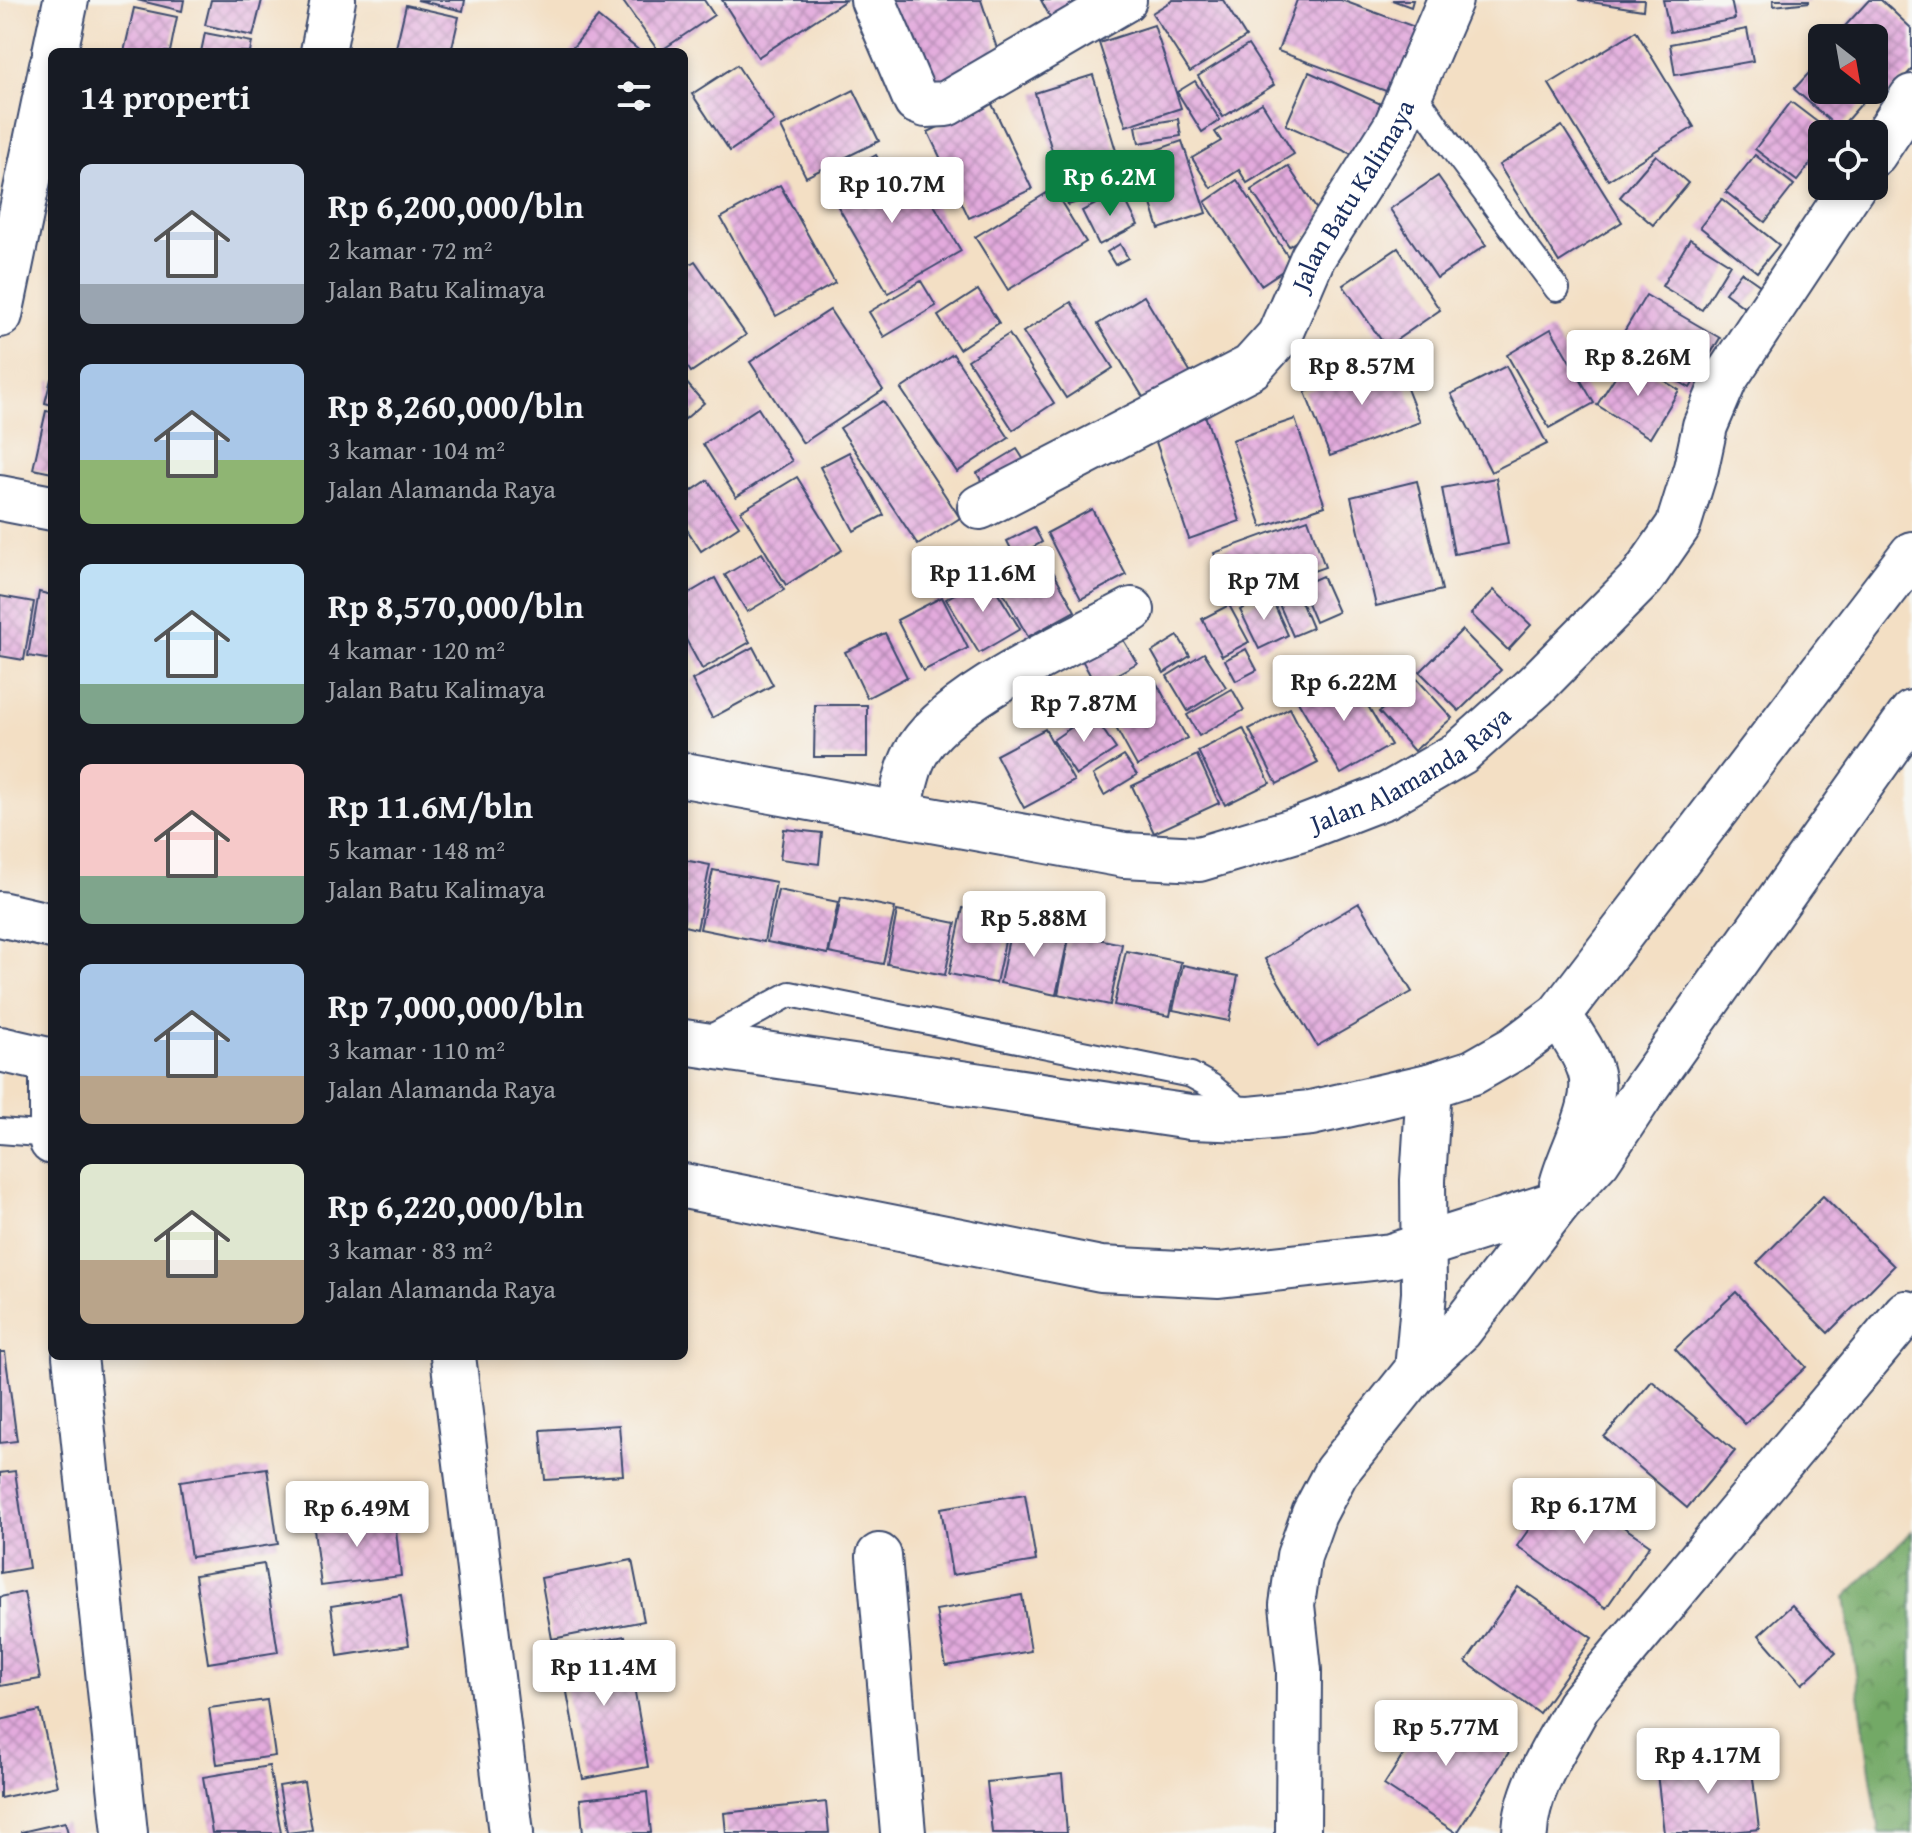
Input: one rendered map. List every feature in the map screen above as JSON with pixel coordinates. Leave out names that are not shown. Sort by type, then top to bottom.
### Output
[{"type":"street","points":[[56,48],[66,0]]},
{"type":"street","points":[[324,48],[333,0]]},
{"type":"street","points":[[873,0],[916,101],[934,106],[946,104],[1124,0]]},
{"type":"street","name":"Jalan Batu Kalimaya","points":[[980,507],[1251,367],[1265,354],[1279,336],[1313,257],[1396,126],[1450,0]]},
{"type":"street","points":[[0,315],[48,84]]},
{"type":"street","points":[[1888,133],[1912,97]]},
{"type":"street","name":"Jalan Alamanda Raya","points":[[688,776],[1124,855],[1199,859],[1303,828],[1386,796],[1460,753],[1535,686],[1642,578],[1678,526],[1705,426],[1725,379],[1844,200]]},
{"type":"street","points":[[0,498],[48,507]]},
{"type":"street","points":[[692,1042],[1190,1117],[1250,1119],[1311,1113],[1429,1086],[1473,1072],[1515,1048],[1559,1015],[1912,554]]},
{"type":"street","points":[[898,814],[914,755],[939,722],[991,685],[1132,610]]},
{"type":"street","points":[[1298,1833],[1299,1670],[1292,1605],[1299,1556],[1314,1514],[1336,1472],[1417,1370],[1460,1330],[1558,1203],[1598,1160],[1647,1086],[1912,713]]},
{"type":"street","points":[[0,914],[48,925]]},
{"type":"street","points":[[1558,1203],[1566,1167],[1590,1105],[1593,1084],[1587,1061],[1559,1015]]},
{"type":"street","points":[[0,1049],[48,1060]]},
{"type":"street","points":[[1417,1370],[1424,1293],[1423,1180],[1429,1086]]},
{"type":"street","points":[[688,1187],[1101,1269],[1219,1275],[1391,1256],[1558,1203]]},
{"type":"street","points":[[1525,1833],[1525,1814],[1535,1790],[1578,1706],[1906,1313]]},
{"type":"street","points":[[75,1360],[125,1833]]},
{"type":"street","points":[[453,1360],[511,1833]]},
{"type":"street","points":[[879,1556],[903,1833]]},
{"type":"lane","points":[[1412,90],[1557,289]]},
{"type":"lane","points":[[692,1042],[747,1020],[770,1003],[790,994],[1191,1075],[1211,1086],[1250,1119]]},
{"type":"lane","points":[[0,1131],[48,1135]]},
{"type":"green space","points":[[1912,1531],[1912,1833],[1879,1833],[1845,1597]]},
{"type":"building","points":[[137,0],[184,0],[182,11]]},
{"type":"building","points":[[211,0],[262,0],[253,36],[205,25]]},
{"type":"building","points":[[417,0],[465,0],[463,11]]},
{"type":"building","points":[[622,0],[704,0],[714,15],[665,48],[656,48]]},
{"type":"building","points":[[722,0],[846,0],[758,57]]},
{"type":"building","points":[[884,0],[981,0],[1003,67],[917,97]]},
{"type":"building","points":[[1041,0],[1101,0],[1057,30]]},
{"type":"building","points":[[1173,0],[1223,0],[1246,37],[1190,72],[1152,13]]},
{"type":"building","points":[[1297,0],[1341,0],[1426,31],[1402,97],[1278,51]]},
{"type":"building","points":[[1392,0],[1413,0],[1411,7]]},
{"type":"building","points":[[1578,0],[1644,0],[1643,10]]},
{"type":"building","points":[[1663,0],[1731,0],[1735,19],[1670,32]]},
{"type":"building","points":[[1773,0],[1809,0],[1809,2],[1774,6]]},
{"type":"building","points":[[1869,0],[1881,0],[1912,29],[1912,69],[1888,96],[1888,24],[1847,24]]},
{"type":"building","points":[[406,5],[459,17],[452,48],[396,48]]},
{"type":"building","points":[[134,8],[177,17],[171,48],[125,48]]},
{"type":"building","points":[[598,17],[636,48],[572,48]]},
{"type":"building","points":[[1154,25],[1181,108],[1126,126],[1099,43]]},
{"type":"building","points":[[1747,29],[1753,61],[1675,75],[1670,44]]},
{"type":"building","points":[[1636,31],[1694,127],[1608,180],[1549,84]]},
{"type":"building","points":[[205,33],[252,42],[251,48],[202,48]]},
{"type":"building","points":[[1248,45],[1274,85],[1223,117],[1198,76]]},
{"type":"building","points":[[737,65],[774,121],[730,151],[692,94]]},
{"type":"building","points":[[1309,72],[1390,108],[1367,161],[1286,125]]},
{"type":"building","points":[[1808,74],[1808,101],[1794,89]]},
{"type":"building","points":[[1093,75],[1127,187],[1068,205],[1035,93]]},
{"type":"building","points":[[1195,81],[1220,120],[1202,132],[1177,92]]},
{"type":"building","points":[[854,90],[879,141],[806,177],[781,127]]},
{"type":"building","points":[[991,102],[1032,189],[969,218],[928,132]]},
{"type":"building","points":[[1791,102],[1815,120],[1808,120],[1808,167],[1797,181],[1755,149]]},
{"type":"building","points":[[1262,103],[1294,154],[1247,183],[1239,170],[1211,188],[1192,158],[1221,141],[1215,132]]},
{"type":"building","points":[[1811,104],[1861,104],[1847,120],[1829,120]]},
{"type":"building","points":[[1178,119],[1181,136],[1139,143],[1136,126]]},
{"type":"building","points":[[1562,126],[1622,222],[1559,262],[1499,165]]},
{"type":"building","points":[[1182,141],[1206,213],[1159,229],[1136,157]]},
{"type":"building","points":[[876,155],[903,204],[926,191],[961,251],[888,293],[825,184]]},
{"type":"building","points":[[1656,155],[1688,183],[1653,225],[1620,197]]},
{"type":"building","points":[[1755,155],[1794,185],[1765,222],[1726,192]]},
{"type":"building","points":[[1288,166],[1325,222],[1289,246],[1251,190]]},
{"type":"building","points":[[1438,176],[1486,245],[1437,278],[1390,209]]},
{"type":"building","points":[[1237,180],[1293,264],[1261,285],[1205,202]]},
{"type":"building","points":[[780,185],[835,283],[776,316],[721,218]]},
{"type":"building","points":[[1053,189],[1086,242],[1008,290],[975,237]]},
{"type":"building","points":[[1121,191],[1138,225],[1099,245],[1082,211]]},
{"type":"building","points":[[1722,199],[1779,245],[1757,272],[1700,227]]},
{"type":"building","points":[[1690,239],[1730,264],[1702,310],[1662,286]]},
{"type":"building","points":[[1120,244],[1128,258],[1115,265],[1107,252]]},
{"type":"building","points":[[1398,248],[1440,310],[1386,347],[1343,285]]},
{"type":"building","points":[[695,261],[746,335],[691,372],[688,368],[688,265]]},
{"type":"building","points":[[1741,272],[1761,286],[1745,308],[1725,293]]},
{"type":"building","points":[[921,281],[936,306],[884,337],[869,312]]},
{"type":"building","points":[[978,290],[999,323],[959,349],[938,316]]},
{"type":"building","points":[[1646,295],[1720,338],[1690,388],[1616,345]]},
{"type":"building","points":[[1144,296],[1196,382],[1151,410],[1098,324]]},
{"type":"building","points":[[1071,302],[1113,368],[1066,398],[1023,332]]},
{"type":"building","points":[[830,310],[883,390],[803,443],[750,362]]},
{"type":"building","points":[[1551,329],[1594,403],[1549,428],[1507,355]]},
{"type":"building","points":[[1009,334],[1054,403],[1013,430],[968,360]]},
{"type":"building","points":[[953,354],[1009,438],[957,472],[901,389]]},
{"type":"building","points":[[1395,358],[1420,422],[1330,456],[1305,392]]},
{"type":"building","points":[[1627,358],[1679,390],[1650,438],[1597,405]]},
{"type":"building","points":[[1506,366],[1547,444],[1491,472],[1451,394]]},
{"type":"building","points":[[688,385],[704,403],[688,417]]},
{"type":"building","points":[[883,401],[960,518],[918,545],[840,428]]},
{"type":"building","points":[[758,408],[792,461],[736,497],[703,444]]},
{"type":"building","points":[[46,411],[48,411],[48,472],[33,469]]},
{"type":"building","points":[[1204,412],[1240,521],[1189,539],[1152,430]]},
{"type":"building","points":[[1295,419],[1325,506],[1262,527],[1232,440]]},
{"type":"building","points":[[1017,449],[1031,471],[989,495],[977,473]]},
{"type":"building","points":[[849,452],[884,515],[854,531],[820,467]]},
{"type":"building","points":[[797,477],[842,550],[786,585],[741,511]]},
{"type":"building","points":[[1496,478],[1508,544],[1454,554],[1442,488]]},
{"type":"building","points":[[708,480],[739,526],[701,551],[688,531],[688,493]]},
{"type":"building","points":[[1417,481],[1442,590],[1376,606],[1351,497]]},
{"type":"building","points":[[1092,509],[1126,575],[1081,599],[1047,533]]},
{"type":"building","points":[[1308,519],[1325,567],[1231,600],[1214,553]]},
{"type":"building","points":[[1034,527],[1042,542],[1015,557],[1007,541]]},
{"type":"building","points":[[1040,548],[1075,611],[1028,637],[993,574]]},
{"type":"building","points":[[762,553],[784,590],[747,612],[725,575]]},
{"type":"building","points":[[987,575],[1020,629],[979,653],[946,599]]},
{"type":"building","points":[[1322,576],[1338,612],[1315,622],[1300,586]]},
{"type":"building","points":[[715,578],[750,642],[702,669],[688,643],[688,594]]},
{"type":"building","points":[[1295,587],[1312,628],[1293,636],[1275,595]]},
{"type":"building","points":[[1494,590],[1531,625],[1508,650],[1471,614]]},
{"type":"building","points":[[39,592],[48,594],[48,659],[28,656]]},
{"type":"building","points":[[1270,595],[1288,635],[1259,649],[1240,610]]},
{"type":"building","points":[[0,596],[34,602],[24,660],[0,656]]},
{"type":"building","points":[[942,597],[968,648],[923,671],[897,620]]},
{"type":"building","points":[[1229,605],[1249,642],[1222,656],[1202,619]]},
{"type":"building","points":[[1462,630],[1501,670],[1459,711],[1420,672]]},
{"type":"building","points":[[885,633],[907,677],[867,698],[845,652]]},
{"type":"building","points":[[1178,636],[1190,656],[1164,673],[1152,652]]},
{"type":"building","points":[[1122,638],[1137,663],[1096,686],[1082,660]]},
{"type":"building","points":[[753,647],[773,685],[712,718],[692,680]]},
{"type":"building","points":[[1246,649],[1257,670],[1236,681],[1225,660]]},
{"type":"building","points":[[1204,653],[1226,687],[1188,711],[1167,676]]},
{"type":"building","points":[[1348,672],[1391,745],[1341,774],[1298,701]]},
{"type":"building","points":[[1417,679],[1452,718],[1414,751],[1379,712]]},
{"type":"building","points":[[1156,682],[1187,738],[1137,766],[1106,710]]},
{"type":"building","points":[[1232,689],[1244,710],[1199,736],[1187,715]]},
{"type":"building","points":[[815,705],[867,705],[867,757],[814,757]]},
{"type":"building","points":[[1290,708],[1318,763],[1277,784],[1249,729]]},
{"type":"building","points":[[1092,713],[1116,749],[1076,775],[1053,740]]},
{"type":"building","points":[[1243,728],[1270,783],[1225,805],[1198,751]]},
{"type":"building","points":[[1045,729],[1074,781],[1024,808],[996,755]]},
{"type":"building","points":[[1197,755],[1219,803],[1154,833],[1132,786]]},
{"type":"building","points":[[1124,756],[1137,775],[1104,795],[1093,775]]},
{"type":"building","points":[[784,829],[822,833],[819,864],[780,859]]},
{"type":"building","points":[[688,861],[710,865],[697,929],[688,927]]},
{"type":"building","points":[[713,870],[776,882],[764,942],[700,929]]},
{"type":"building","points":[[778,890],[838,902],[828,954],[767,942]]},
{"type":"building","points":[[841,897],[895,908],[883,964],[829,953]]},
{"type":"building","points":[[1359,903],[1412,992],[1317,1046],[1265,959]]},
{"type":"building","points":[[963,908],[1010,918],[996,983],[949,974]]},
{"type":"building","points":[[897,911],[956,923],[945,975],[887,964]]},
{"type":"building","points":[[1012,923],[1069,934],[1056,995],[1000,983]]},
{"type":"building","points":[[1070,933],[1122,944],[1110,1005],[1058,994]]},
{"type":"building","points":[[1126,951],[1181,962],[1170,1016],[1114,1005]]},
{"type":"building","points":[[1183,965],[1238,976],[1229,1021],[1173,1010]]},
{"type":"building","points":[[1823,1196],[1894,1266],[1828,1333],[1757,1263]]},
{"type":"building","points":[[1736,1292],[1806,1367],[1745,1424],[1675,1349]]},
{"type":"building","points":[[0,1352],[5,1352],[17,1441],[0,1443]]},
{"type":"building","points":[[1652,1381],[1735,1451],[1687,1508],[1604,1437]]},
{"type":"building","points":[[619,1425],[623,1475],[545,1480],[541,1430]]},
{"type":"building","points":[[267,1468],[278,1544],[191,1557],[180,1481]]},
{"type":"building","points":[[15,1471],[29,1568],[0,1573],[0,1473]]},
{"type":"building","points":[[1561,1484],[1650,1545],[1606,1608],[1517,1546]]},
{"type":"building","points":[[1025,1494],[1036,1561],[952,1575],[941,1508]]},
{"type":"building","points":[[394,1512],[401,1576],[321,1586],[313,1521]]},
{"type":"building","points":[[632,1560],[644,1621],[552,1639],[541,1578]]},
{"type":"building","points":[[264,1564],[278,1652],[208,1663],[195,1575]]},
{"type":"building","points":[[1518,1587],[1592,1638],[1539,1713],[1466,1662]]},
{"type":"building","points":[[24,1592],[40,1679],[0,1686],[0,1597]]},
{"type":"building","points":[[401,1595],[409,1645],[338,1656],[331,1606]]},
{"type":"building","points":[[1022,1595],[1031,1651],[946,1666],[936,1610]]},
{"type":"building","points":[[1792,1605],[1836,1653],[1802,1684],[1759,1635]]},
{"type":"building","points":[[625,1636],[648,1767],[583,1779],[559,1649]]},
{"type":"building","points":[[267,1700],[275,1756],[217,1764],[209,1708]]},
{"type":"building","points":[[1436,1704],[1509,1752],[1457,1833],[1384,1785]]},
{"type":"building","points":[[40,1711],[57,1786],[0,1798],[0,1720]]},
{"type":"building","points":[[1750,1753],[1759,1829],[1723,1833],[1664,1833],[1656,1765]]},
{"type":"building","points":[[269,1766],[281,1833],[212,1833],[203,1777]]},
{"type":"building","points":[[1062,1774],[1067,1833],[992,1833],[987,1782]]},
{"type":"building","points":[[304,1782],[312,1830],[287,1833],[279,1786]]},
{"type":"building","points":[[647,1792],[651,1833],[583,1833],[580,1799]]},
{"type":"building","points":[[826,1802],[829,1833],[726,1833],[724,1813]]},
{"type":"building","points":[[65,1822],[68,1833],[21,1833],[21,1832]]}]
